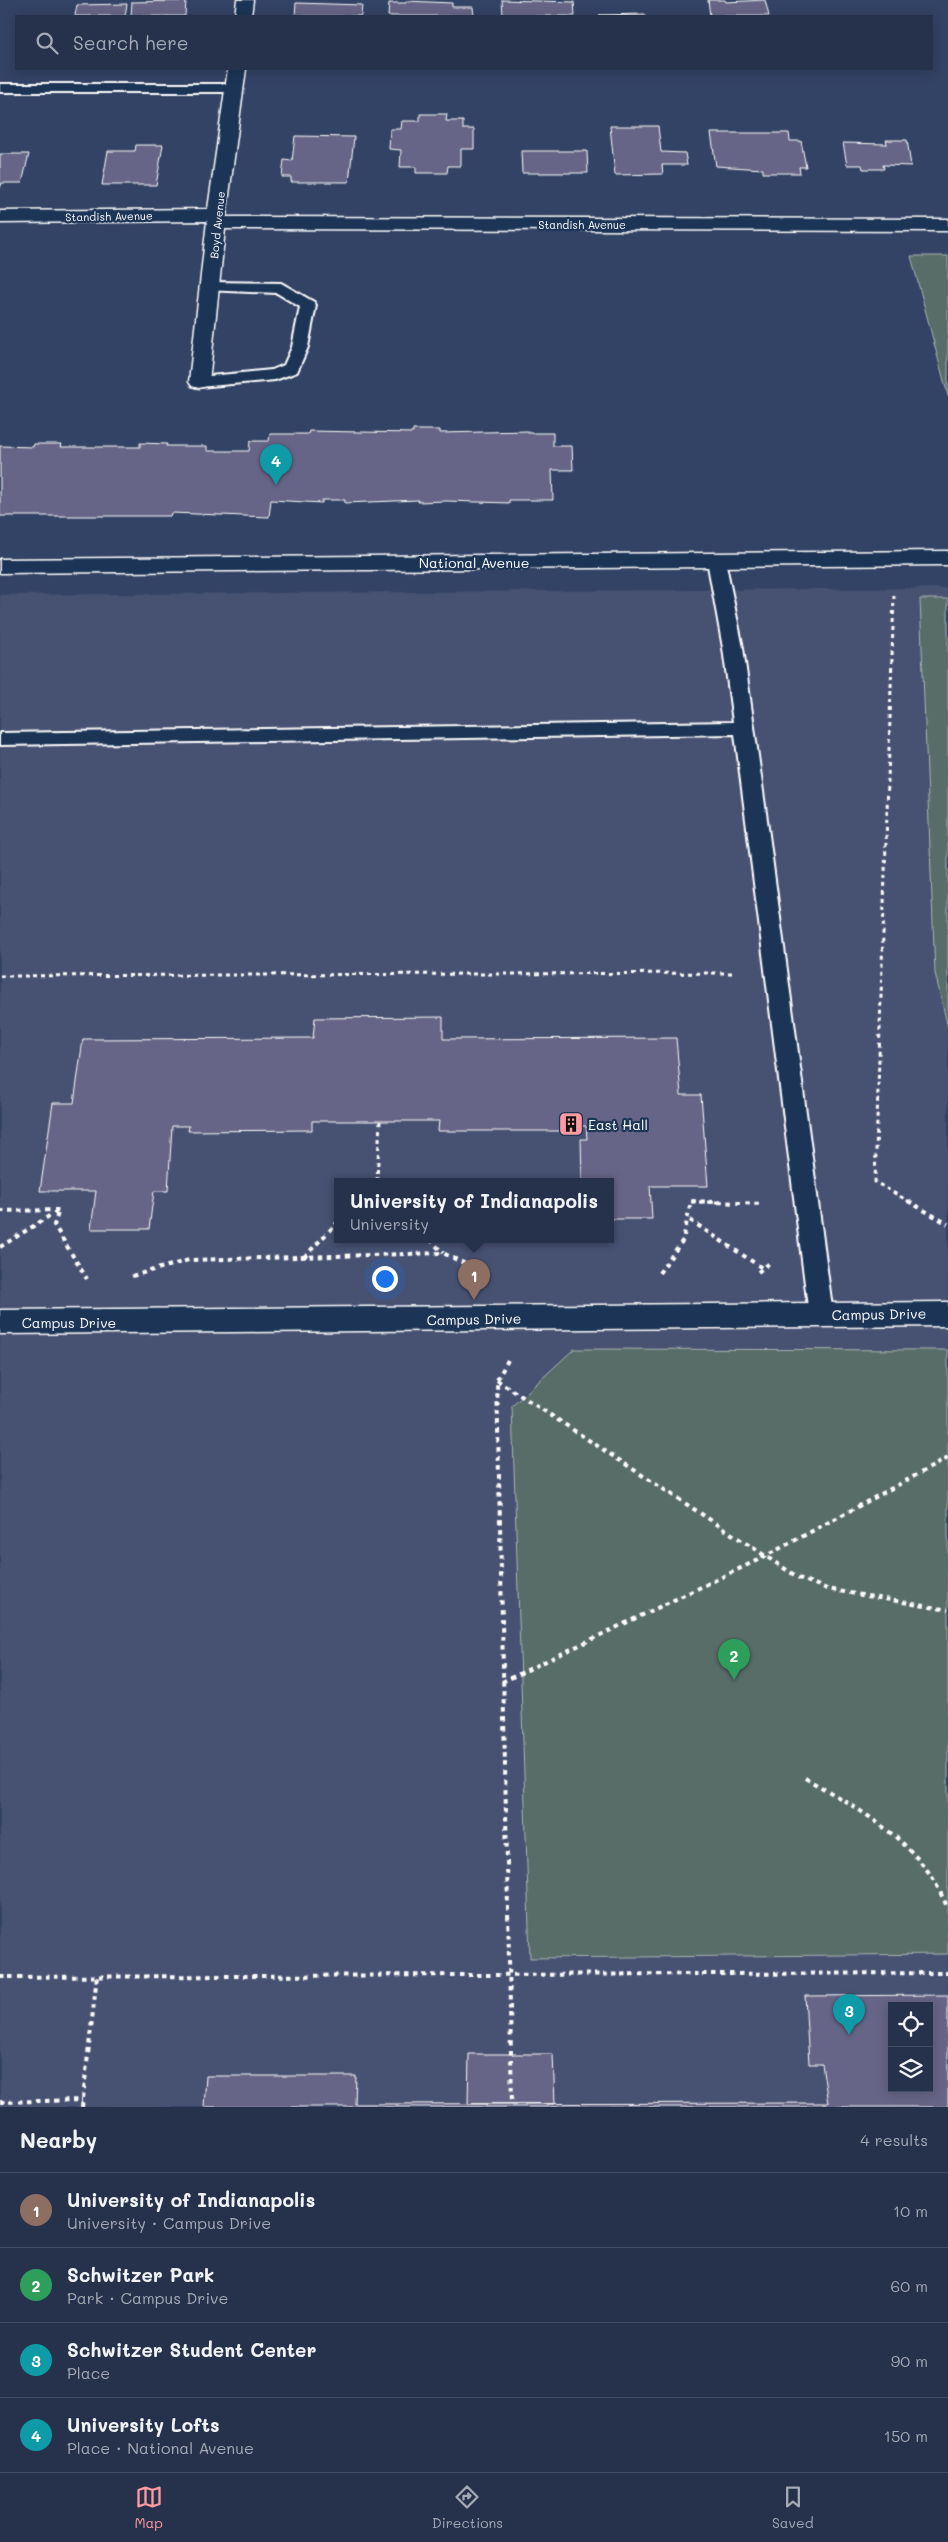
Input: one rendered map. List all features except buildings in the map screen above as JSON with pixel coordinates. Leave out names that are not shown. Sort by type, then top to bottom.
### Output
[{"type":"street","points":[[243,15],[245,0]]},
{"type":"street","name":"Boyd Avenue","points":[[199,382],[217,219],[237,70]]},
{"type":"street","name":"Standish Avenue","points":[[0,217],[948,225]]},
{"type":"street","name":"National Avenue","points":[[0,566],[948,558]]},
{"type":"street","name":"Campus Drive","points":[[0,1322],[948,1314]]},
{"type":"lane","points":[[0,88],[234,88]]},
{"type":"lane","points":[[199,382],[275,375],[291,368],[300,348],[308,305],[281,288],[210,287]]},
{"type":"lane","points":[[716,560],[744,728],[821,1315]]},
{"type":"lane","points":[[0,739],[744,728]]},
{"type":"path","points":[[894,592],[875,1182],[948,1224]]},
{"type":"path","points":[[0,976],[734,973]]},
{"type":"path","points":[[378,1178],[380,1121]]},
{"type":"path","points":[[657,1275],[674,1257],[688,1232],[691,1201],[770,1204]]},
{"type":"path","points":[[0,1212],[59,1210]]},
{"type":"path","points":[[0,1248],[59,1210]]},
{"type":"path","points":[[59,1210],[54,1226],[89,1282],[79,1283]]},
{"type":"path","points":[[690,1220],[762,1268]]},
{"type":"path","points":[[304,1257],[334,1226]]},
{"type":"path","points":[[434,1243],[443,1253],[492,1277]]},
{"type":"path","points":[[128,1277],[189,1260],[443,1253]]},
{"type":"path","points":[[756,1273],[776,1258]]},
{"type":"path","points":[[512,2104],[497,1380],[764,1557],[799,1578],[827,1589],[948,1610]]},
{"type":"path","points":[[502,1682],[764,1557],[948,1458]]},
{"type":"path","points":[[805,1778],[861,1810],[896,1837],[929,1874],[948,1908]]},
{"type":"path","points":[[0,1977],[948,1974]]},
{"type":"path","points":[[82,2107],[97,1976]]},
{"type":"path","points":[[0,2102],[82,2100]]},
{"type":"shaded area","points":[[948,588],[948,2107],[0,2107],[0,595]]},
{"type":"green space","points":[[911,256],[948,256],[948,396]]},
{"type":"green space","points":[[920,599],[948,599],[948,1028],[935,973]]},
{"type":"green space","points":[[574,1349],[948,1350],[948,1954],[530,1958],[512,1406]]},
{"type":"place","name":"University Lofts","points":[[276,485]]},
{"type":"place","name":"East Hall","points":[[571,1124]]},
{"type":"place","name":"University of Indianapolis","points":[[474,1300]]},
{"type":"place","name":"Schwitzer Park","points":[[734,1680]]},
{"type":"place","name":"Schwitzer Student Center","points":[[849,2035]]}]
